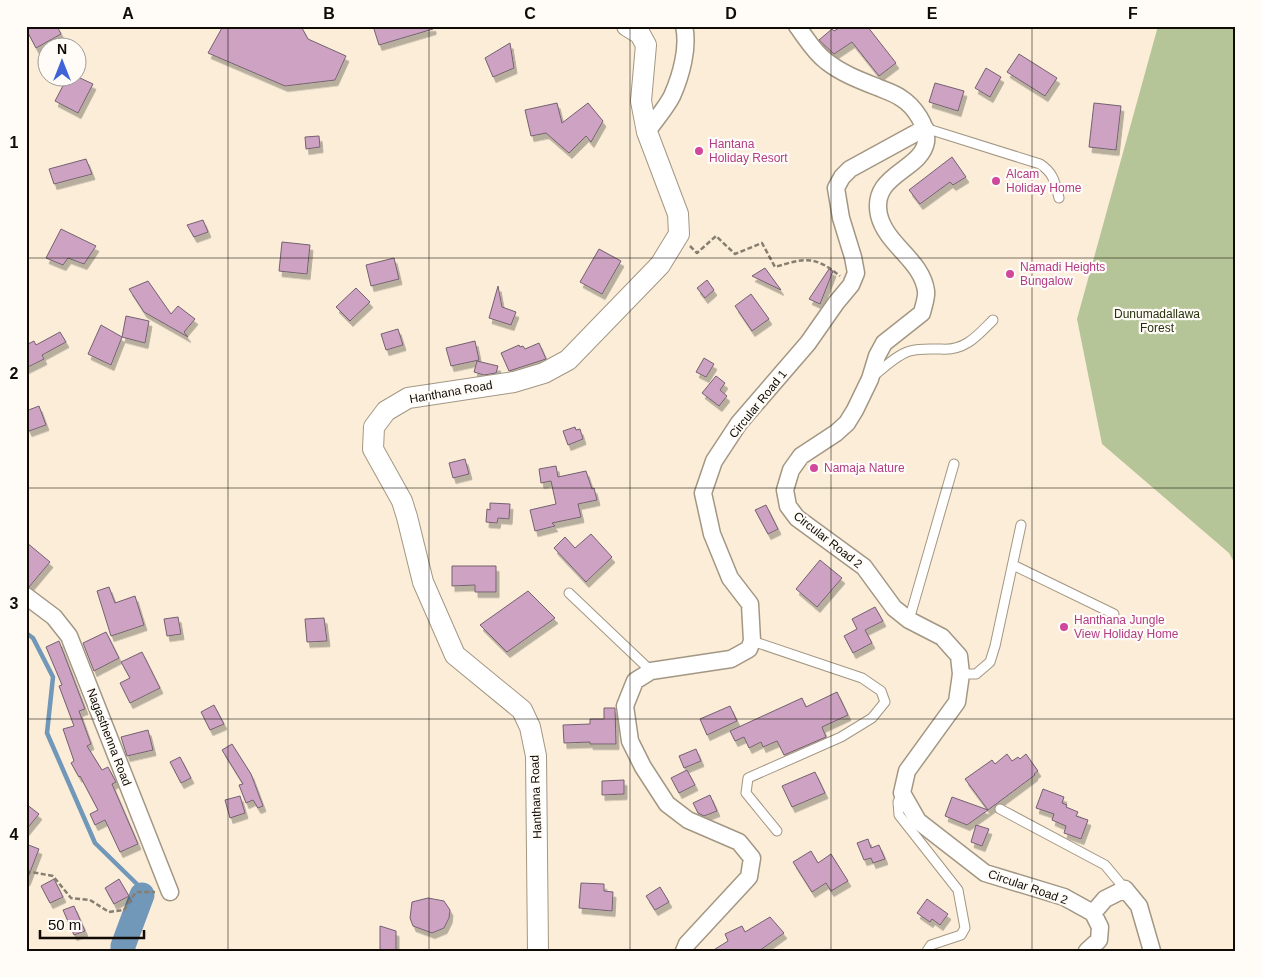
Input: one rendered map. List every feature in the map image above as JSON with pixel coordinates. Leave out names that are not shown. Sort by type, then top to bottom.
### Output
[{"type":"street","points":[[627,26],[640,34],[646,45],[641,101],[647,132],[676,207],[679,234]]},
{"type":"street","points":[[647,132],[672,96],[682,66],[686,34],[684,26]]},
{"type":"street","points":[[797,26],[825,60],[847,74],[901,97],[915,110],[925,128],[850,169],[842,177],[836,188],[856,273],[851,285]]},
{"type":"street","name":"Circular Road 2","points":[[925,128],[926,143],[919,156],[887,183],[879,196],[879,213],[883,228],[920,272],[926,292],[922,313],[884,344],[877,356],[870,379],[856,410],[847,423],[801,456],[791,470],[785,490],[788,506],[797,518],[864,567],[894,608],[909,620],[942,637],[959,656],[961,674],[956,702],[907,771],[902,793],[918,821],[985,874],[1064,897],[1093,913]]},
{"type":"street","name":"Hanthana Road","points":[[538,951],[536,756],[530,727],[522,710],[455,655],[423,582],[402,501],[373,449],[374,427],[386,411],[408,398],[514,382],[544,373],[568,360],[660,266],[679,234]]},
{"type":"street","name":"Circular Road 1","points":[[752,640],[750,604],[730,578],[712,534],[703,493],[714,461],[740,423],[808,343],[851,285]]},
{"type":"street","name":"Nagasthenna Road","points":[[26,596],[54,617],[69,636],[170,892]]},
{"type":"street","points":[[684,951],[687,944],[749,877],[752,858],[739,842],[688,820],[667,804],[643,767],[630,741],[625,706],[634,681],[651,671],[730,659],[749,649],[752,640]]},
{"type":"street","points":[[1087,951],[1099,940],[1100,927],[1093,913],[1105,899],[1126,889],[1138,906],[1152,951]]},
{"type":"lane","points":[[925,128],[1040,164],[1048,169],[1053,177],[1060,198]]},
{"type":"lane","points":[[870,379],[907,352],[920,348],[948,350],[960,348],[972,342],[993,320]]},
{"type":"lane","points":[[909,620],[954,464]]},
{"type":"lane","points":[[961,674],[976,674],[990,662],[996,646],[1021,525]]},
{"type":"lane","points":[[1013,566],[1114,614]]},
{"type":"lane","points":[[568,593],[651,671]]},
{"type":"lane","points":[[752,640],[862,678],[881,692],[885,702],[872,718],[841,737],[748,778],[746,793],[777,831]]},
{"type":"lane","points":[[902,793],[898,802],[899,815],[958,890],[965,928],[961,935],[931,945],[927,951]]},
{"type":"lane","points":[[1000,809],[1105,865],[1126,889]]},
{"type":"path","points":[[679,234],[697,253],[716,236],[735,254],[762,242],[775,267],[804,259],[826,264],[851,285]]},
{"type":"path","points":[[26,872],[53,876],[71,898],[90,900],[108,912],[124,910],[136,892],[170,892]]},
{"type":"green space","name":"Dunumadallawa Forest","points":[[1158,26],[1235,26],[1235,564],[1229,553],[1102,444],[1077,319]]},
{"type":"building","points":[[26,26],[57,26],[61,34],[54,38],[38,38],[38,47],[36,48]]},
{"type":"building","points":[[223,26],[297,26],[302,28],[308,39],[346,56],[335,80],[285,86],[208,53]]},
{"type":"building","points":[[373,26],[433,26],[433,29],[379,45]]},
{"type":"building","points":[[843,26],[867,26],[896,63],[879,76],[852,42],[834,54],[819,40],[832,29],[834,31]]},
{"type":"building","points":[[510,43],[514,68],[493,77],[485,58]]},
{"type":"building","points":[[1019,54],[1057,78],[1045,96],[1007,72]]},
{"type":"building","points":[[986,68],[1001,77],[990,97],[975,88]]},
{"type":"building","points":[[88,82],[93,84],[78,113],[55,101],[62,88],[88,88]]},
{"type":"building","points":[[935,83],[964,91],[958,111],[929,102]]},
{"type":"building","points":[[557,103],[562,123],[588,103],[603,121],[591,142],[586,136],[569,153],[546,133],[531,136],[525,110]]},
{"type":"building","points":[[1094,103],[1121,106],[1116,150],[1089,147]]},
{"type":"building","points":[[319,136],[320,147],[306,149],[305,137]]},
{"type":"building","points":[[952,157],[966,177],[953,185],[950,182],[920,204],[909,190]]},
{"type":"building","points":[[86,159],[92,174],[54,184],[49,169]]},
{"type":"building","points":[[203,220],[208,232],[194,237],[187,225]]},
{"type":"building","points":[[61,229],[96,246],[84,264],[68,258],[63,265],[46,258]]},
{"type":"building","points":[[282,242],[310,245],[307,274],[279,271]]},
{"type":"building","points":[[599,249],[621,261],[602,294],[580,282]]},
{"type":"building","points":[[394,258],[399,279],[371,286],[366,265]]},
{"type":"building","points":[[765,268],[781,290],[752,276]]},
{"type":"building","points":[[829,269],[833,271],[820,304],[809,299]]},
{"type":"building","points":[[707,280],[714,290],[705,298],[697,288]]},
{"type":"building","points":[[148,281],[171,314],[178,306],[195,319],[184,332],[188,337],[144,312],[129,289]]},
{"type":"building","points":[[498,286],[502,307],[516,312],[511,325],[489,318]]},
{"type":"building","points":[[356,288],[370,302],[350,321],[336,307]]},
{"type":"building","points":[[751,294],[769,319],[752,331],[735,306]]},
{"type":"building","points":[[126,316],[149,321],[145,343],[122,337]]},
{"type":"building","points":[[101,325],[122,337],[111,365],[88,354]]},
{"type":"building","points":[[398,329],[403,345],[386,350],[381,334]]},
{"type":"building","points":[[60,332],[66,342],[42,355],[44,359],[26,368],[26,345],[34,341],[36,345]]},
{"type":"building","points":[[475,341],[479,360],[451,366],[446,348]]},
{"type":"building","points":[[539,343],[546,359],[509,371],[501,353],[519,345],[525,349]]},
{"type":"building","points":[[704,358],[714,364],[706,377],[696,372]]},
{"type":"building","points":[[477,361],[498,366],[496,373],[484,375],[474,372]]},
{"type":"building","points":[[716,376],[725,383],[720,390],[727,396],[719,406],[702,393]]},
{"type":"building","points":[[39,406],[46,425],[29,431],[26,424],[26,411]]},
{"type":"building","points":[[575,427],[576,430],[580,429],[583,439],[568,445],[563,431]]},
{"type":"building","points":[[465,459],[469,474],[453,478],[449,463]]},
{"type":"building","points":[[556,466],[558,477],[586,471],[597,500],[578,504],[581,517],[552,523],[555,526],[535,531],[530,510],[556,504],[551,481],[541,483],[539,469]]},
{"type":"building","points":[[490,503],[510,504],[509,519],[498,518],[497,523],[486,522],[487,509],[490,510]]},
{"type":"building","points":[[766,505],[778,529],[768,534],[755,510]]},
{"type":"building","points":[[591,534],[612,557],[586,582],[554,548],[565,537],[575,548]]},
{"type":"building","points":[[26,542],[50,562],[29,587],[26,586]]},
{"type":"building","points":[[820,560],[842,578],[817,607],[796,589]]},
{"type":"building","points":[[452,566],[496,566],[496,592],[475,592],[475,585],[452,586]]},
{"type":"building","points":[[109,587],[115,603],[135,596],[144,625],[111,636],[97,591]]},
{"type":"building","points":[[528,591],[555,618],[507,652],[480,625]]},
{"type":"building","points":[[875,607],[883,621],[865,630],[872,643],[853,653],[844,636],[857,629],[852,619]]},
{"type":"building","points":[[178,617],[181,634],[167,636],[164,619]]},
{"type":"building","points":[[324,618],[327,641],[307,642],[305,619]]},
{"type":"building","points":[[106,632],[119,658],[94,671],[83,643]]},
{"type":"building","points":[[59,641],[85,709],[79,711],[91,744],[87,746],[102,770],[108,767],[116,782],[112,784],[138,844],[120,852],[105,820],[95,825],[90,814],[98,810],[71,763],[74,761],[63,729],[74,726],[59,686],[62,685],[46,647]]},
{"type":"building","points":[[142,652],[160,688],[130,703],[120,683],[130,678],[121,662]]},
{"type":"building","points":[[837,692],[848,715],[822,727],[826,737],[784,755],[777,741],[763,747],[761,742],[749,748],[744,737],[735,741],[730,731],[802,698],[806,707]]},
{"type":"building","points":[[214,705],[224,724],[210,730],[201,712]]},
{"type":"building","points":[[730,706],[737,721],[707,735],[700,719]]},
{"type":"building","points":[[604,708],[615,708],[616,744],[564,743],[563,725],[590,724],[590,719],[604,719]]},
{"type":"building","points":[[148,730],[153,750],[127,756],[121,737]]},
{"type":"building","points":[[232,744],[251,774],[263,806],[258,808],[253,800],[246,803],[239,785],[243,784],[222,750]]},
{"type":"building","points":[[696,749],[701,761],[684,768],[679,756]]},
{"type":"building","points":[[1007,754],[1012,761],[1018,757],[1020,759],[1026,754],[1038,771],[988,810],[965,779],[992,760],[995,764]]},
{"type":"building","points":[[180,757],[191,778],[181,783],[170,762]]},
{"type":"building","points":[[687,770],[695,785],[679,793],[671,778]]},
{"type":"building","points":[[815,772],[825,793],[792,807],[782,786]]},
{"type":"building","points":[[624,780],[624,794],[602,795],[602,781]]},
{"type":"building","points":[[1043,789],[1064,797],[1062,803],[1067,805],[1066,807],[1078,812],[1076,816],[1088,820],[1081,839],[1064,833],[1066,826],[1052,820],[1054,814],[1036,808]]},
{"type":"building","points":[[710,795],[717,811],[704,816],[698,813],[693,803]]},
{"type":"building","points":[[240,796],[245,813],[230,818],[225,800]]},
{"type":"building","points":[[952,797],[988,810],[967,825],[945,816]]},
{"type":"building","points":[[26,804],[39,814],[26,830]]},
{"type":"building","points":[[976,825],[989,829],[982,846],[971,842]]},
{"type":"building","points":[[868,839],[871,848],[879,845],[885,859],[873,863],[871,858],[864,860],[857,843]]},
{"type":"building","points":[[26,844],[39,849],[27,880],[26,880]]},
{"type":"building","points":[[811,851],[818,863],[831,854],[848,881],[831,891],[826,883],[812,892],[793,862]]},
{"type":"building","points":[[54,879],[63,897],[50,903],[41,886]]},
{"type":"building","points":[[119,879],[129,896],[114,904],[105,888]]},
{"type":"building","points":[[581,883],[604,884],[604,891],[613,892],[612,911],[579,908]]},
{"type":"building","points":[[660,887],[669,902],[655,910],[646,896]]},
{"type":"building","points":[[428,898],[444,901],[450,910],[449,918],[444,928],[432,933],[413,926],[410,918],[412,902]]},
{"type":"building","points":[[927,899],[948,914],[940,925],[932,919],[930,922],[917,913]]},
{"type":"building","points":[[74,906],[85,931],[74,935],[63,910]]},
{"type":"building","points":[[770,917],[784,933],[759,951],[712,951],[728,941],[725,934],[742,926],[745,932]]},
{"type":"building","points":[[380,926],[396,931],[396,951],[380,951]]},
{"type":"waterway","points":[[26,633],[33,638],[53,677],[47,733],[95,843],[140,887]]},
{"type":"waterway","points":[[123,951],[123,946],[142,895]]},
{"type":"place","name":"Hantana Holiday Resort","points":[[699,151]]},
{"type":"place","name":"Alcam Holiday Home","points":[[996,181]]},
{"type":"place","name":"Namadi Heights Bungalow","points":[[1010,274]]},
{"type":"place","name":"Namaja Nature","points":[[814,468]]},
{"type":"place","name":"Hanthana Jungle View Holiday Home","points":[[1064,627]]}]
